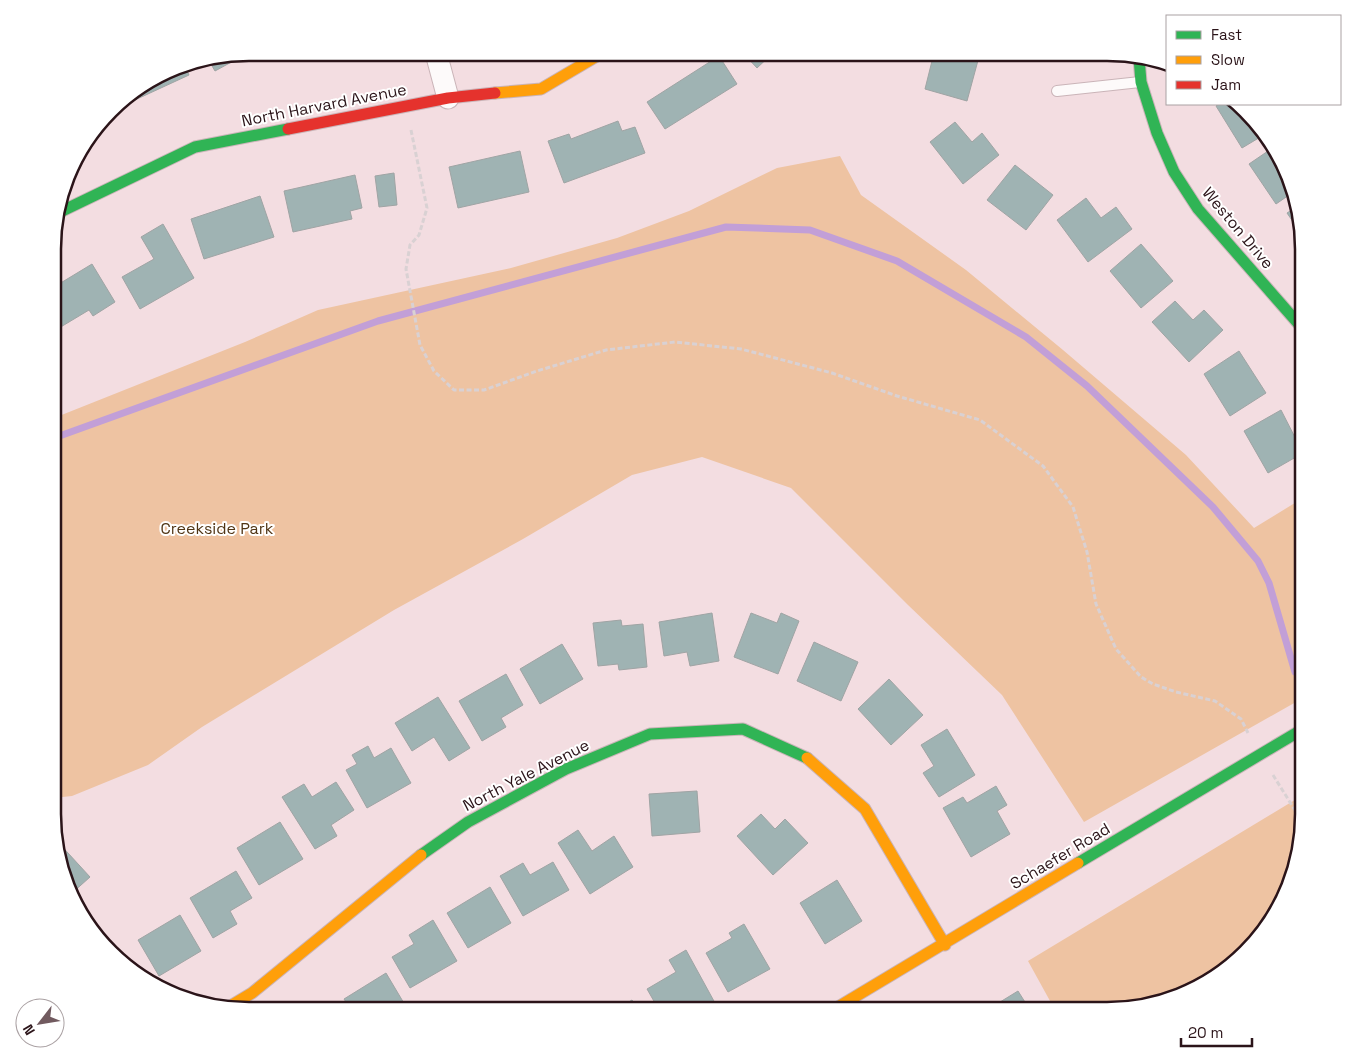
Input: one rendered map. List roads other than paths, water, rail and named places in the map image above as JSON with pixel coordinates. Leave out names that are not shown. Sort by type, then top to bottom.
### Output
[{"type":"street","points":[[438,61],[448,98]]},
{"type":"street","name":"North Harvard Avenue","points":[[66,209],[195,147],[448,98],[541,89],[588,61]]},
{"type":"street","name":"Weston Drive","points":[[1140,64],[1141,82],[1157,133],[1174,172],[1198,209],[1295,321]]},
{"type":"street","name":"North Yale Avenue","points":[[238,1001],[252,993],[408,864],[468,822],[566,769],[650,734],[743,730],[805,756],[865,809],[945,945]]},
{"type":"street","name":"Schaefer Road","points":[[847,1002],[1295,734]]},
{"type":"lane","points":[[1057,91],[1141,82]]},
{"type":"waterway","points":[[61,435],[378,321],[726,227],[810,230],[897,261],[1026,337],[1087,386],[1213,507],[1258,561],[1269,583],[1295,672]]},
{"type":"park label","name":"Creekside Park","points":[[217,528]]}]
